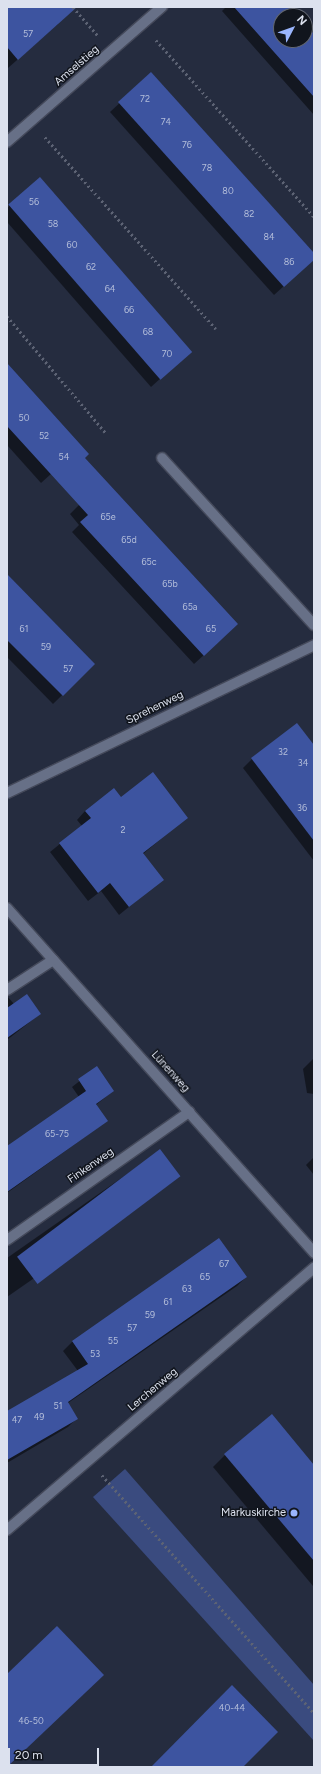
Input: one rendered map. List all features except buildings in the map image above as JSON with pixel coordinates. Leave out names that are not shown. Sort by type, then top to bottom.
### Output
[{"type":"street","name":"Amselstieg","points":[[7,142],[162,7]]},
{"type":"street","points":[[162,458],[314,625]]},
{"type":"street","name":"Sprehenweg","points":[[7,793],[314,645]]},
{"type":"street","name":"Lünenweg","points":[[7,908],[314,1254]]},
{"type":"street","points":[[7,990],[52,960]]},
{"type":"street","name":"Finkenweg","points":[[7,1240],[189,1112]]},
{"type":"street","name":"Lerchenweg","points":[[7,1530],[314,1268]]},
{"type":"path","points":[[73,7],[112,52]]},
{"type":"path","points":[[143,24],[314,217]]},
{"type":"path","points":[[31,121],[216,329]]},
{"type":"path","points":[[7,316],[106,433]]},
{"type":"path","points":[[88,1460],[314,1713]]},
{"type":"shaded area","points":[[125,1469],[314,1685],[314,1741],[93,1497]]},
{"type":"place","name":"Markuskirche","points":[[294,1513]]}]
